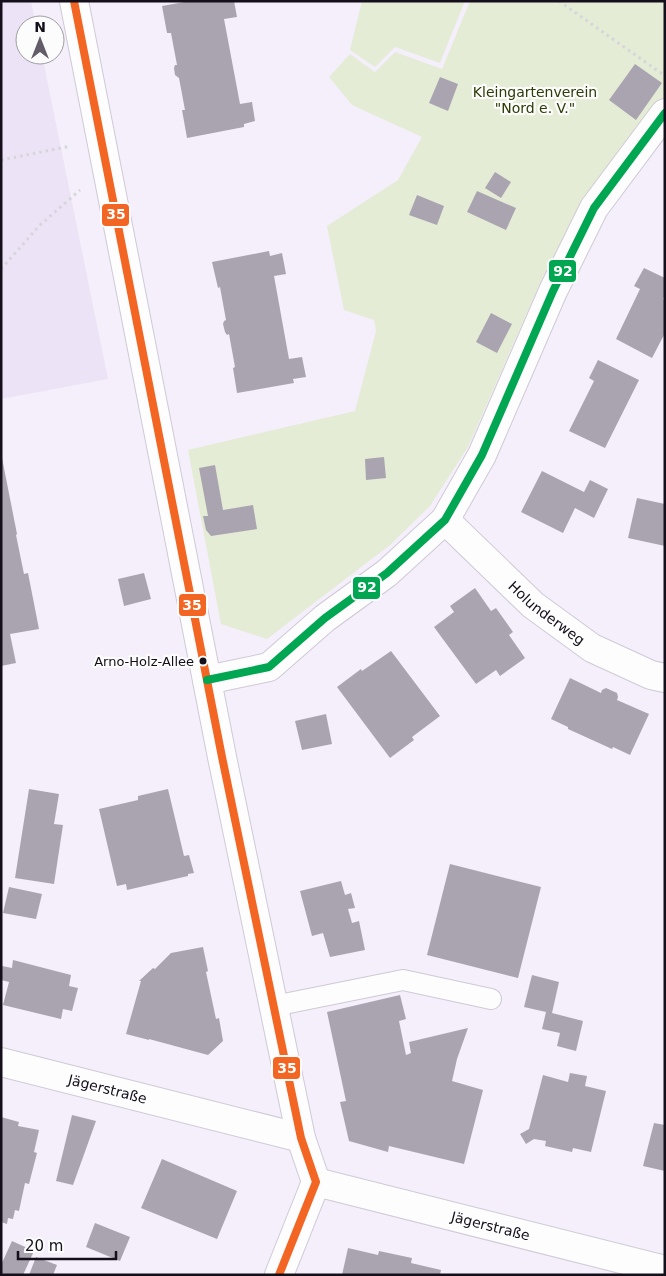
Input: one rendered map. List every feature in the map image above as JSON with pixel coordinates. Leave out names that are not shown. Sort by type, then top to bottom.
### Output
[{"type":"street","points":[[74,1],[222,757],[301,1138],[316,1182],[279,1275]]},
{"type":"street","points":[[207,680],[269,667],[325,618],[387,573],[445,520],[482,455],[553,291],[594,208],[665,113]]},
{"type":"street","name":"Holunderweg","points":[[445,520],[533,605],[592,648],[651,674],[665,678]]},
{"type":"street","name":"Jägerstraße","points":[[1,1062],[301,1138]]},
{"type":"street","name":"Jägerstraße","points":[[316,1182],[665,1270]]},
{"type":"lane","points":[[274,1006],[402,980],[491,999]]},
{"type":"path","points":[[559,1],[665,76]]},
{"type":"path","points":[[1,160],[101,140]]},
{"type":"path","points":[[1,267],[40,225],[81,189],[110,183]]},
{"type":"shaded area","points":[[1,1],[31,1],[34,15],[15,15],[15,65],[44,65],[108,379],[1,399]]},
{"type":"green space","points":[[362,1],[465,1],[440,63],[395,47],[375,67],[350,50]]},
{"type":"green space","name":"Kleingartenverein \"Nord e. V.\"","points":[[470,1],[665,1],[665,95],[582,200],[541,281],[468,447],[430,506],[390,545],[267,639],[221,624],[188,450],[355,411],[376,331],[374,320],[344,310],[327,226],[398,180],[422,137],[352,105],[329,77],[350,54],[375,72],[395,52],[442,69]]},
{"type":"building","points":[[190,1],[234,1],[237,17],[224,19],[240,104],[252,102],[255,121],[244,124],[244,127],[187,138],[182,110],[185,110],[179,78],[175,75],[174,68],[177,65],[171,33],[167,33],[162,6]]},
{"type":"building","points":[[635,64],[662,83],[636,120],[609,100]]},
{"type":"building","points":[[440,77],[458,84],[448,111],[429,103]]},
{"type":"building","points":[[495,172],[511,182],[501,198],[485,188]]},
{"type":"building","points":[[477,191],[516,208],[506,230],[467,212]]},
{"type":"building","points":[[417,195],[444,206],[437,225],[409,215]]},
{"type":"building","points":[[269,251],[270,256],[282,253],[286,274],[274,276],[289,359],[302,357],[306,377],[293,379],[294,383],[237,393],[233,368],[235,367],[229,334],[227,335],[225,332],[223,324],[226,320],[220,287],[218,288],[212,262]]},
{"type":"building","points":[[644,268],[665,278],[665,296],[663,299],[665,300],[665,333],[652,358],[616,339],[640,289],[634,286]]},
{"type":"building","points":[[491,313],[512,324],[497,353],[476,342]]},
{"type":"building","points":[[598,360],[639,380],[605,448],[569,431],[594,381],[589,378]]},
{"type":"building","points":[[384,457],[386,478],[366,480],[365,459]]},
{"type":"building","points":[[1,458],[24,574],[28,573],[39,629],[10,634],[16,663],[1,666]]},
{"type":"building","points":[[215,465],[223,510],[253,505],[257,529],[211,536],[206,530],[203,516],[208,516],[199,468]]},
{"type":"building","points":[[542,471],[584,492],[590,480],[608,489],[594,518],[575,508],[563,533],[521,512]]},
{"type":"building","points":[[637,498],[665,504],[665,546],[628,538]]},
{"type":"building","points":[[144,573],[151,599],[124,606],[118,579]]},
{"type":"building","points":[[475,588],[491,611],[496,608],[513,632],[509,635],[525,658],[500,676],[496,670],[476,684],[434,627],[454,612],[450,606]]},
{"type":"building","points":[[391,651],[440,716],[412,737],[414,740],[390,758],[337,687],[361,669],[362,671]]},
{"type":"building","points":[[570,678],[601,693],[606,688],[617,693],[617,700],[649,714],[630,755],[568,729],[568,727],[551,719]]},
{"type":"building","points":[[326,714],[332,744],[302,750],[295,721]]},
{"type":"building","points":[[29,789],[59,794],[54,824],[63,825],[54,884],[15,878]]},
{"type":"building","points":[[168,789],[184,856],[189,855],[194,873],[127,890],[126,884],[117,886],[99,809],[138,800],[138,796]]},
{"type":"building","points":[[450,864],[541,887],[518,978],[427,955]]},
{"type":"building","points":[[341,881],[345,895],[351,893],[355,908],[348,909],[352,923],[359,921],[365,950],[330,957],[323,933],[312,936],[300,891]]},
{"type":"building","points":[[9,887],[42,894],[36,919],[3,913]]},
{"type":"building","points":[[203,947],[216,1019],[219,1018],[223,1041],[208,1055],[126,1034],[141,981],[139,981],[153,968],[155,969],[171,953]]},
{"type":"building","points":[[13,960],[71,975],[69,986],[78,988],[72,1011],[63,1009],[61,1019],[3,1005],[9,982],[1,980],[1,970],[2,966],[12,968]]},
{"type":"building","points":[[532,975],[559,982],[552,1013],[583,1021],[576,1051],[557,1046],[560,1033],[542,1029],[546,1012],[524,1007]]},
{"type":"building","points":[[400,995],[406,1019],[399,1021],[406,1055],[411,1053],[409,1042],[468,1028],[457,1059],[452,1081],[483,1090],[464,1164],[389,1146],[388,1152],[349,1141],[340,1102],[346,1101],[327,1012]]},
{"type":"building","points":[[570,1073],[587,1076],[585,1086],[606,1091],[591,1152],[573,1148],[572,1152],[545,1146],[546,1141],[534,1139],[526,1144],[520,1134],[529,1129],[543,1075],[568,1082]]},
{"type":"building","points":[[72,1115],[96,1121],[73,1185],[56,1181]]},
{"type":"building","points":[[1,1117],[19,1122],[18,1126],[39,1130],[34,1152],[37,1153],[29,1184],[25,1183],[19,1211],[15,1210],[13,1219],[8,1218],[7,1224],[1,1222]]},
{"type":"building","points":[[654,1123],[665,1125],[665,1171],[643,1166]]},
{"type":"building","points":[[162,1159],[237,1191],[217,1239],[141,1208]]},
{"type":"building","points":[[95,1223],[130,1237],[120,1261],[86,1247]]},
{"type":"building","points":[[12,1241],[34,1251],[23,1275],[1,1275],[1,1265]]},
{"type":"building","points":[[348,1248],[378,1255],[379,1251],[412,1258],[411,1263],[441,1270],[440,1275],[342,1275]]},
{"type":"building","points":[[36,1257],[57,1265],[53,1275],[29,1275]]},
{"type":"transit line","name":"35","points":[[74,1],[222,757],[301,1138],[316,1182],[279,1275]]},
{"type":"transit line","name":"92","points":[[207,680],[269,667],[325,618],[387,573],[445,520],[482,455],[553,291],[594,208],[665,113]]},
{"type":"place","name":"Arno-Holz-Allee","points":[[203,661]]}]
